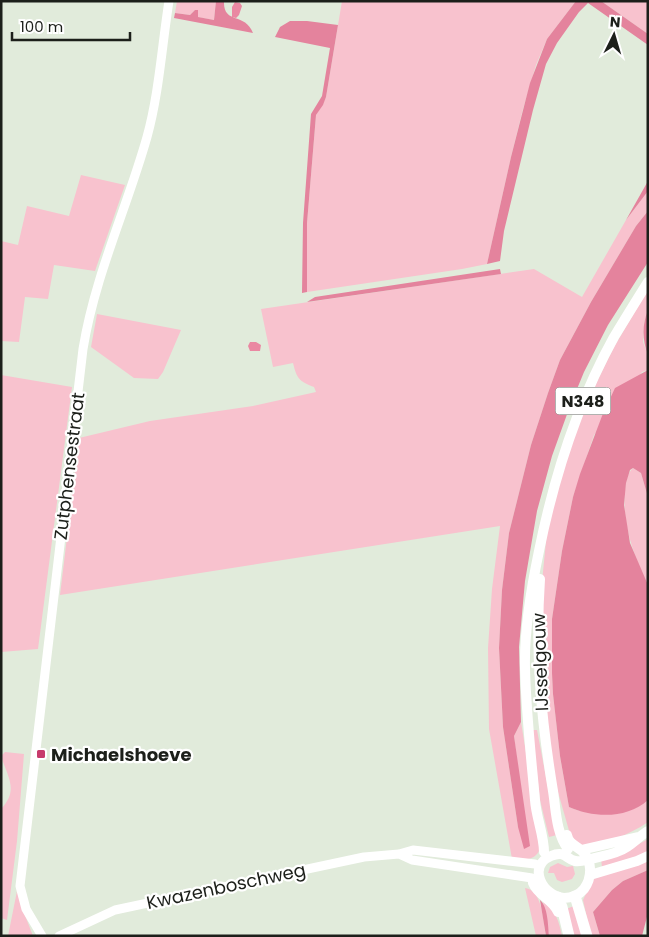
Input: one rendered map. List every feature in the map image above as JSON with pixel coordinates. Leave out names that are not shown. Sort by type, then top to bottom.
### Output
[{"type":"highway","points":[[577,893],[581,920],[586,932]]},
{"type":"highway","points":[[558,897],[569,936]]},
{"type":"highway","points":[[558,912],[564,936]]},
{"type":"main road","name":"IJsselgouw","points":[[547,853],[539,801],[534,786],[528,732],[525,659],[530,601],[544,530],[564,453],[583,403],[614,338],[648,282]]},
{"type":"main road","name":"IJsselgouw","points":[[544,530],[538,601],[538,669],[543,728],[554,794],[558,802],[568,845]]},
{"type":"main road","points":[[547,853],[563,855],[575,861],[583,856],[621,850],[648,831]]},
{"type":"main road","points":[[535,875],[544,888],[553,896],[566,898],[577,893],[588,882],[590,865],[583,856],[568,845],[547,853],[535,875],[541,896],[555,905],[558,912]]},
{"type":"main road","points":[[577,893],[584,874],[583,856]]},
{"type":"main road","points":[[590,875],[648,856]]},
{"type":"main road","points":[[535,875],[543,874],[549,885],[557,890],[577,893]]},
{"type":"street","name":"Zutphensestraat","points":[[42,936],[26,908],[20,886],[83,349],[95,292],[147,136],[155,98],[169,1]]},
{"type":"street","name":"Kwazenboschweg","points":[[59,936],[115,910],[364,857],[399,854],[412,850],[535,875]]},
{"type":"street","name":"Kwazenboschweg","points":[[399,854],[412,860],[488,871],[535,875]]},
{"type":"shaded area","points":[[177,1],[216,1],[214,20],[197,17],[198,10],[195,10],[190,15],[175,13]]},
{"type":"shaded area","points":[[216,1],[224,1],[227,13],[245,23],[253,33],[174,18],[175,13],[190,15],[195,10],[198,10],[198,17],[214,20]]},
{"type":"shaded area","points":[[342,1],[576,1],[547,39],[536,65],[511,157],[487,264],[307,292],[307,223],[316,115],[326,97]]},
{"type":"shaded area","points":[[576,1],[601,1],[648,34],[648,45],[588,3],[579,12],[557,43],[546,64],[504,231],[500,261],[487,264],[530,83],[547,39]]},
{"type":"shaded area","points":[[601,1],[648,1],[648,34]]},
{"type":"shaded area","points":[[235,2],[240,3],[242,6],[236,18],[232,17],[232,7]]},
{"type":"shaded area","points":[[290,21],[338,25],[326,97],[316,115],[307,223],[307,292],[302,293],[303,223],[311,114],[322,96],[330,48],[275,37],[280,27]]},
{"type":"shaded area","points":[[81,175],[125,185],[95,271],[54,265],[48,299],[25,297],[19,342],[1,341],[1,241],[18,245],[27,206],[69,216]]},
{"type":"shaded area","points":[[648,181],[648,191],[626,220]]},
{"type":"shaded area","points":[[648,191],[648,211],[636,226],[591,302],[560,360],[531,445],[509,533],[502,590],[499,648],[503,727],[518,827],[517,760],[514,736],[521,722],[539,833],[539,851],[537,855],[527,859],[512,859],[489,729],[488,648],[492,589],[500,526],[60,595],[79,438],[150,421],[253,406],[316,392],[314,387],[299,379],[293,363],[273,367],[261,309],[534,269],[582,297],[626,220]]},
{"type":"shaded area","points":[[648,211],[648,262],[608,325],[584,372],[552,456],[537,511],[525,581],[519,647],[521,722],[514,736],[530,846],[524,849],[518,827],[503,727],[499,648],[502,590],[509,533],[531,445],[560,360],[591,302],[636,226]]},
{"type":"shaded area","points":[[500,269],[501,274],[307,302],[315,297]]},
{"type":"shaded area","points":[[648,290],[648,310],[644,322],[643,342],[648,355],[648,370],[642,372],[594,435],[573,497],[562,551],[552,619],[553,694],[560,756],[569,807],[588,813],[610,814],[631,810],[648,800],[648,822],[616,839],[588,846],[578,843],[570,834],[552,771],[544,724],[542,582],[547,531],[579,418],[614,347]]},
{"type":"shaded area","points":[[648,310],[648,355],[644,332]]},
{"type":"shaded area","points":[[97,314],[181,330],[163,372],[158,379],[134,378],[91,347]]},
{"type":"shaded area","points":[[250,342],[256,342],[261,345],[260,351],[250,351],[248,346]]},
{"type":"shaded area","points":[[648,370],[648,497],[641,473],[633,468],[630,470],[626,483],[624,505],[630,543],[648,585],[648,800],[630,811],[599,815],[569,807],[560,756],[553,694],[552,619],[562,551],[573,497],[602,416],[615,388]]},
{"type":"shaded area","points":[[1,375],[72,387],[38,649],[1,652]]},
{"type":"shaded area","points":[[633,468],[641,473],[648,497],[648,585],[633,550],[625,515],[626,484],[628,475]]},
{"type":"shaded area","points":[[532,730],[537,730],[557,835],[549,837],[540,800]]},
{"type":"shaded area","points":[[5,752],[24,754],[17,841],[7,920],[1,918],[1,809],[11,791],[2,759],[2,755]]},
{"type":"shaded area","points":[[648,839],[648,853],[602,867],[601,859],[621,854]]},
{"type":"shaded area","points":[[648,860],[648,870],[623,881],[612,890],[593,912],[600,936],[591,936],[583,900],[593,879]]},
{"type":"shaded area","points":[[558,863],[567,867],[573,866],[575,874],[572,879],[562,882],[557,880],[554,873],[548,873],[550,867]]},
{"type":"shaded area","points":[[648,870],[648,913],[642,936],[600,936],[593,912],[612,890],[623,881]]},
{"type":"shaded area","points":[[525,888],[531,890],[539,900],[546,936],[536,936]]},
{"type":"shaded area","points":[[17,891],[21,905],[33,936],[8,936]]},
{"type":"shaded area","points":[[540,900],[546,912],[549,936],[546,936]]},
{"type":"shaded area","points":[[543,902],[554,912],[562,936],[549,936]]},
{"type":"shaded area","points":[[574,906],[582,936],[571,936],[566,909]]},
{"type":"place","name":"Michaelshoeve","points":[[41,754]]}]
